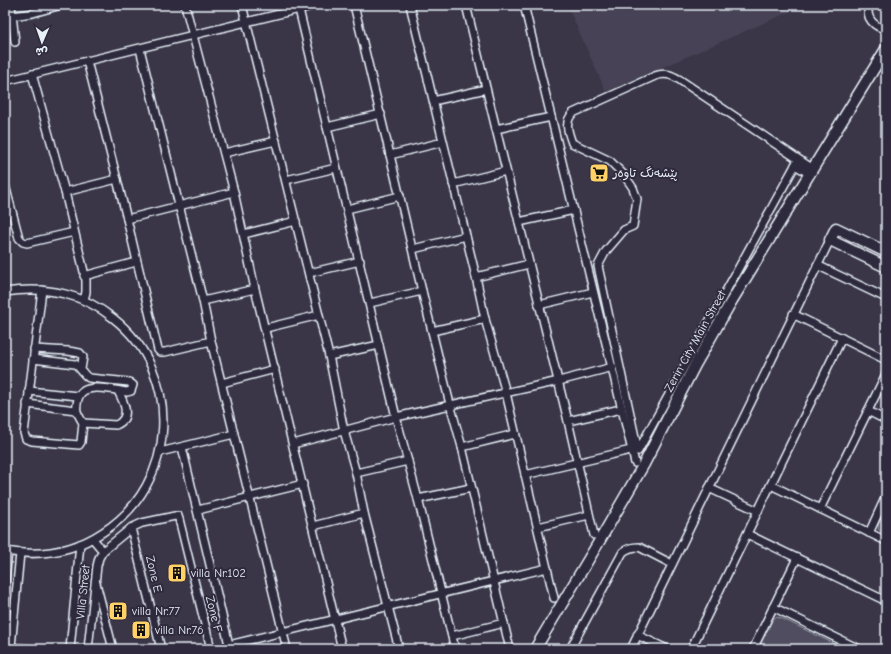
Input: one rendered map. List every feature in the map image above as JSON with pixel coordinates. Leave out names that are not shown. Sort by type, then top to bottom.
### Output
[{"type":"street","points":[[11,5],[15,42]]},
{"type":"street","points":[[12,16],[33,14],[61,5]]},
{"type":"street","points":[[185,5],[234,192],[255,289],[266,328],[342,649]]},
{"type":"street","points":[[242,5],[329,356],[344,431],[356,473],[364,513],[399,649]]},
{"type":"street","points":[[5,81],[192,36],[298,7],[316,5]]},
{"type":"street","points":[[354,5],[422,291],[462,447],[510,649]]},
{"type":"street","points":[[410,5],[486,319],[506,393],[554,598]]},
{"type":"street","points":[[466,5],[559,381],[594,536]]},
{"type":"street","points":[[524,5],[635,463]]},
{"type":"street","points":[[869,5],[868,14],[870,19],[879,28],[886,29]]},
{"type":"street","points":[[298,7],[370,303],[396,417],[455,649]]},
{"type":"street","points":[[140,49],[180,206],[211,341],[250,496],[286,649]]},
{"type":"street","name":"Zerin City Main Street","points":[[535,649],[644,464],[695,365],[886,49]]},
{"type":"street","points":[[87,61],[159,352],[165,352],[211,341]]},
{"type":"street","points":[[797,162],[638,451],[598,266],[606,251],[624,230],[633,226],[637,199],[633,188],[617,167],[610,161],[572,143],[567,127],[570,116],[573,113],[655,76],[666,73],[680,80],[812,172]]},
{"type":"street","points":[[32,74],[74,232],[84,276],[86,292],[84,300]]},
{"type":"street","points":[[433,101],[486,89]]},
{"type":"street","points":[[327,127],[381,114]]},
{"type":"street","points":[[496,129],[551,117]]},
{"type":"street","points":[[224,153],[276,141]]},
{"type":"street","points":[[390,155],[443,142]]},
{"type":"street","points":[[286,180],[336,168]]},
{"type":"street","points":[[453,184],[506,171]]},
{"type":"street","points":[[64,192],[117,179]]},
{"type":"street","points":[[5,185],[8,205],[19,238],[22,242],[26,243],[74,232]]},
{"type":"street","points":[[127,219],[234,192]]},
{"type":"street","points":[[347,209],[400,196]]},
{"type":"street","points":[[519,222],[574,210]]},
{"type":"street","points":[[244,234],[296,221]]},
{"type":"street","points":[[631,649],[817,264],[836,228],[886,252]]},
{"type":"street","points":[[413,250],[466,236]]},
{"type":"street","points":[[830,240],[886,268]]},
{"type":"street","points":[[84,276],[136,262]]},
{"type":"street","points":[[309,273],[360,262]]},
{"type":"street","points":[[476,277],[529,264]]},
{"type":"street","points":[[817,264],[886,298]]},
{"type":"street","points":[[5,292],[24,289],[65,294],[84,300],[103,310],[120,324],[135,339],[147,357],[157,379],[162,402],[164,427],[160,452],[154,472],[134,505],[112,526],[93,539],[72,548],[50,553],[27,554],[6,551],[5,581]]},
{"type":"street","points":[[203,301],[255,289]]},
{"type":"street","points":[[42,290],[24,433],[26,439],[28,440],[79,445],[81,442],[83,422]]},
{"type":"street","points":[[370,303],[422,291]]},
{"type":"street","points":[[539,305],[593,292]]},
{"type":"street","points":[[793,314],[886,360]]},
{"type":"street","points":[[266,328],[319,315]]},
{"type":"street","points":[[432,331],[486,319]]},
{"type":"street","points":[[691,649],[842,338]]},
{"type":"street","points":[[329,356],[379,345]]},
{"type":"street","points":[[34,349],[80,353],[82,357],[81,369]]},
{"type":"street","points":[[33,359],[75,364],[89,378],[129,382],[133,385],[131,391],[127,392],[118,391],[88,388],[81,392],[78,396],[76,410],[78,416],[83,422],[116,425],[121,423],[124,419],[126,404],[118,391]]},
{"type":"street","points":[[294,444],[396,417],[559,381],[612,367]]},
{"type":"street","points":[[222,383],[275,370]]},
{"type":"street","points":[[820,509],[886,374]]},
{"type":"street","points":[[88,388],[89,378]]},
{"type":"street","points":[[29,391],[78,396]]},
{"type":"street","points":[[27,404],[76,410]]},
{"type":"street","points":[[568,421],[622,409]]},
{"type":"street","points":[[868,411],[886,420]]},
{"type":"street","points":[[160,452],[234,434]]},
{"type":"street","points":[[462,447],[515,434]]},
{"type":"street","points":[[182,447],[230,647],[547,568]]},
{"type":"street","points":[[525,475],[631,450]]},
{"type":"street","points":[[356,473],[408,461]]},
{"type":"street","points":[[198,510],[303,484]]},
{"type":"street","points":[[771,485],[886,541]]},
{"type":"street","points":[[418,499],[471,488]]},
{"type":"street","points":[[709,488],[758,511]]},
{"type":"street","points":[[869,533],[886,496]]},
{"type":"street","points":[[313,526],[364,513]]},
{"type":"street","points":[[538,527],[589,515]]},
{"type":"street","name":"Zone F","points":[[131,528],[142,523],[178,516],[211,649]]},
{"type":"street","name":"Villa Street","points":[[88,649],[97,562],[103,551],[131,528]]},
{"type":"street","name":"Zone E","points":[[131,528],[161,649]]},
{"type":"street","points":[[747,534],[886,601]]},
{"type":"street","points":[[93,539],[103,551]]},
{"type":"street","points":[[70,649],[80,544]]},
{"type":"street","points":[[570,649],[623,552],[628,548],[639,547],[672,564]]},
{"type":"street","points":[[20,553],[8,647],[30,649]]},
{"type":"street","points":[[753,649],[797,558]]},
{"type":"street","points":[[95,579],[113,649]]},
{"type":"street","points":[[774,607],[859,649]]},
{"type":"street","points":[[452,636],[504,623]]},
{"type":"street","points":[[638,635],[667,649]]},
{"type":"shaded area","points":[[567,5],[805,5],[606,92]]},
{"type":"shaded area","points":[[886,510],[886,535],[878,529],[879,523]]},
{"type":"shaded area","points":[[776,617],[845,649],[758,649],[772,620]]},
{"type":"place","name":"پێشەنگ تاوەر","points":[[599,173]]},
{"type":"place","name":"villa Nr.102","points":[[177,573]]},
{"type":"place","name":"villa Nr.77","points":[[118,611]]},
{"type":"place","name":"villa Nr.76","points":[[141,630]]}]
